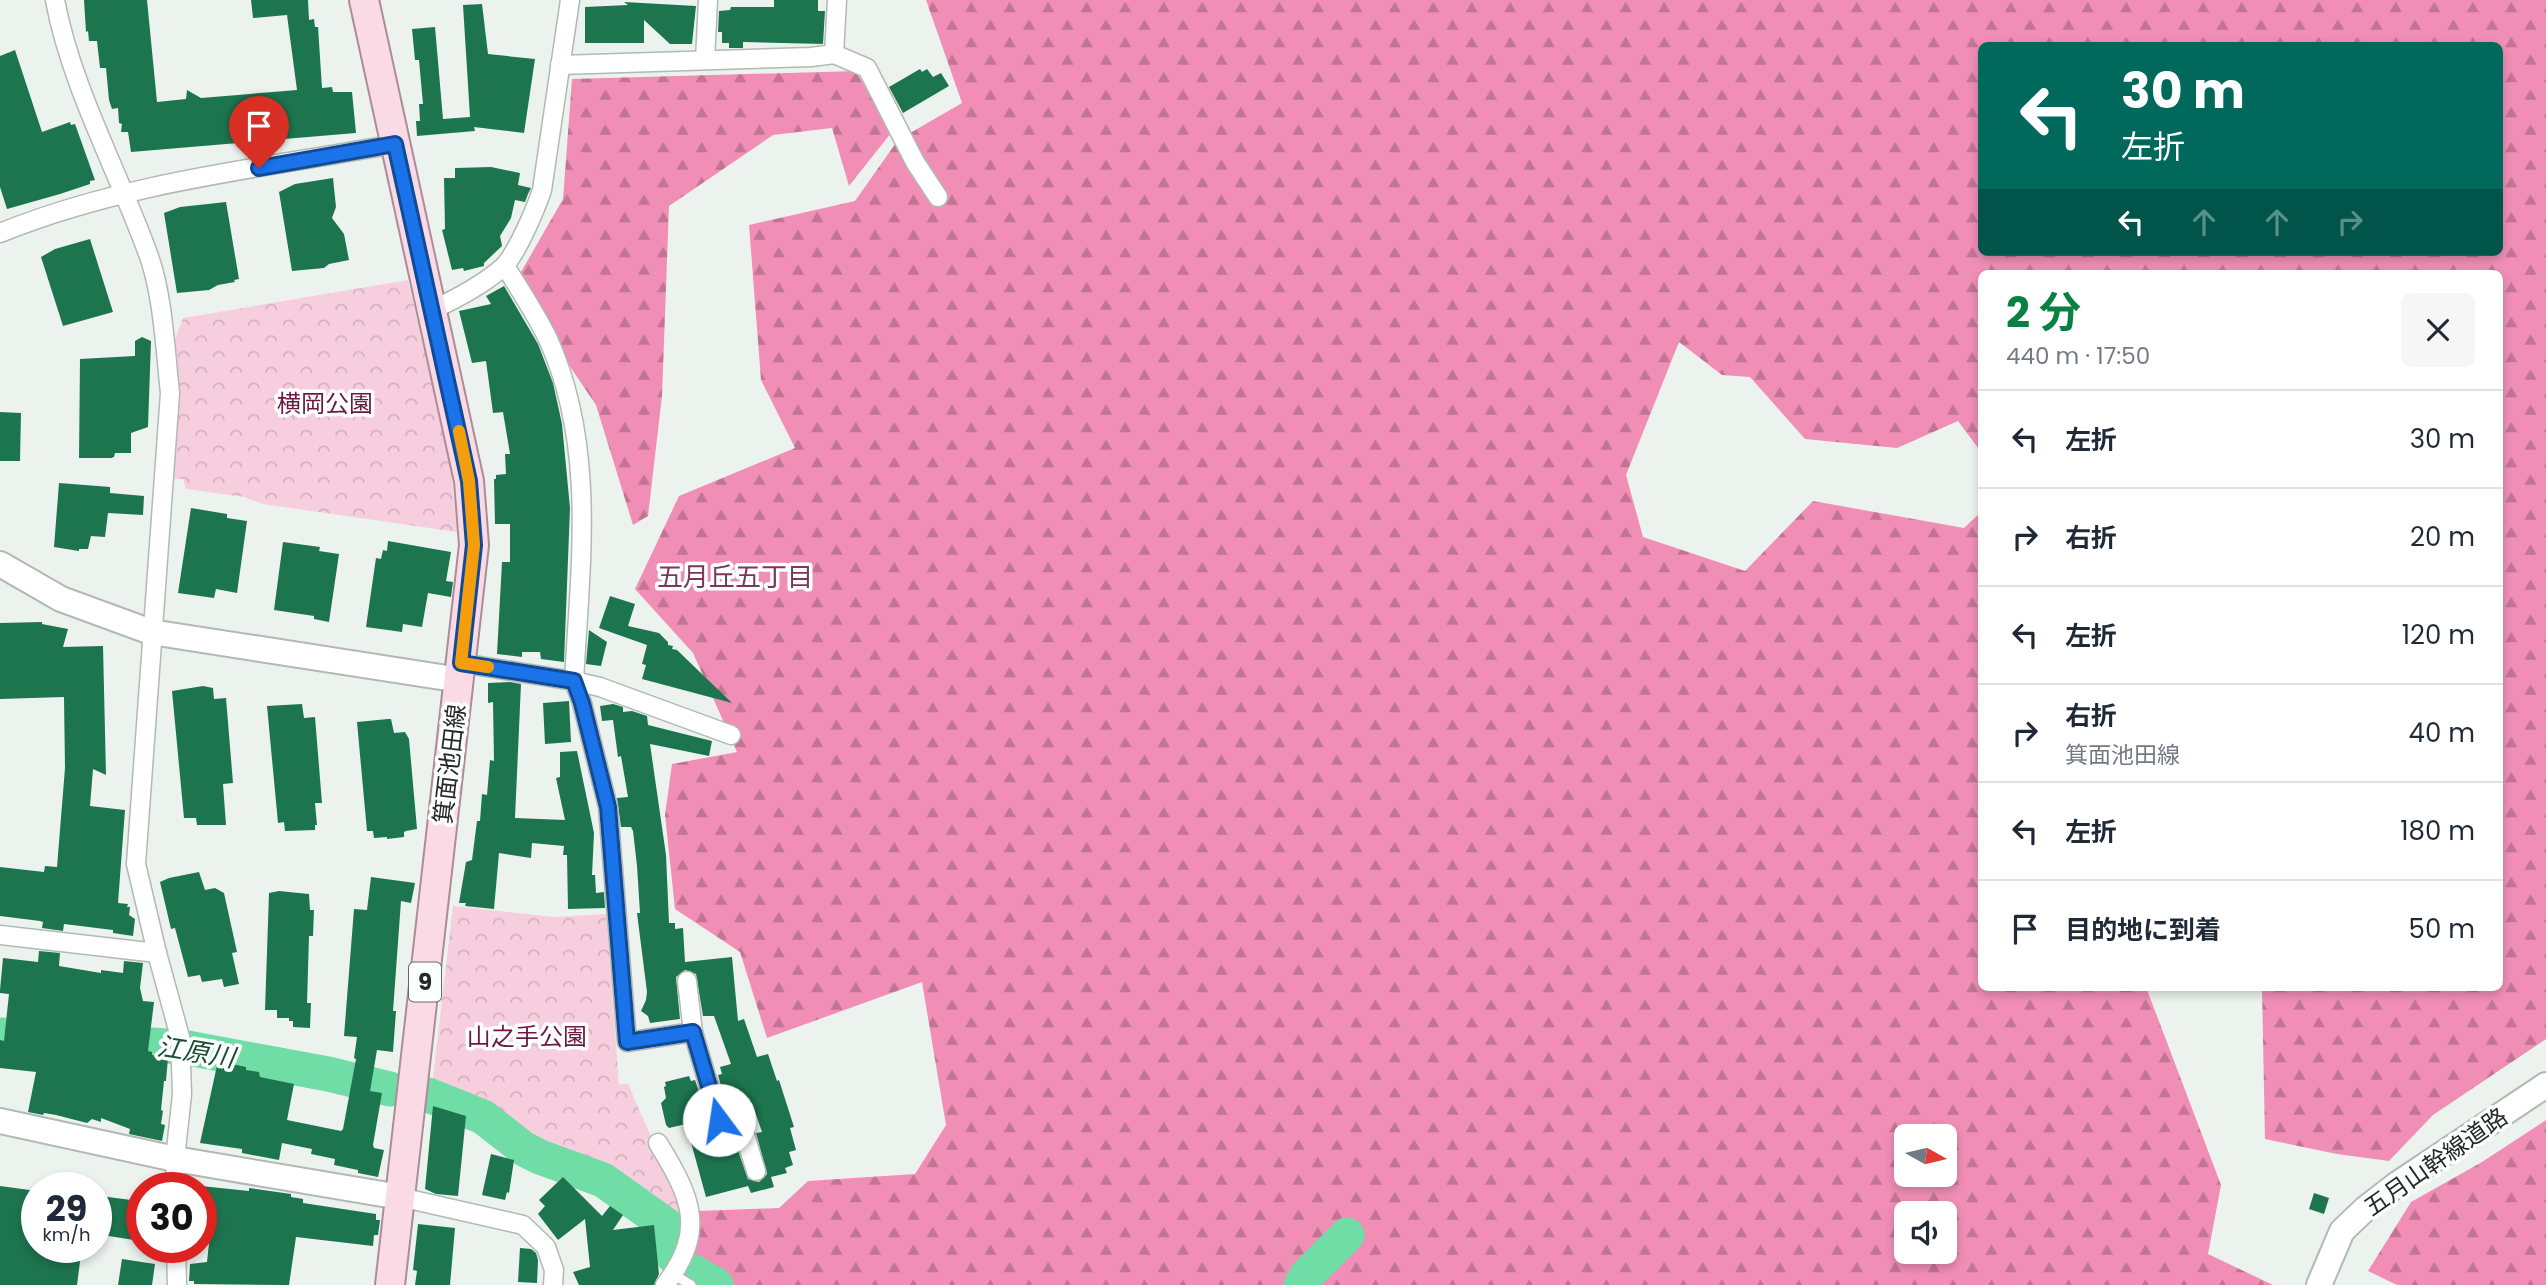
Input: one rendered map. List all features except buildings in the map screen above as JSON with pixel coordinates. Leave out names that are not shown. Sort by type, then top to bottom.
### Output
[{"type":"main road","name":"箕面池田線","points":[[364,0],[469,481],[474,545],[390,1285]]},
{"type":"street","points":[[55,0],[77,74],[148,253],[162,319],[170,393],[136,864],[180,1037],[182,1094],[175,1172]]},
{"type":"street","points":[[432,310],[454,300],[505,266],[535,211],[542,190],[570,0]]},
{"type":"street","points":[[705,60],[708,0]]},
{"type":"street","points":[[834,54],[837,0]]},
{"type":"street","points":[[560,65],[834,54],[867,68],[915,162],[938,197]]},
{"type":"street","points":[[0,233],[41,216],[123,193],[395,144]]},
{"type":"street","points":[[505,266],[548,340],[567,395],[573,428],[583,531],[574,681],[608,807],[627,1042],[693,1032]]},
{"type":"street","points":[[0,564],[61,600],[151,632],[461,672],[574,681],[600,687],[732,734]]},
{"type":"street","points":[[0,935],[157,953]]},
{"type":"street","points":[[687,981],[693,1032],[719,1120],[739,1116],[756,1171]]},
{"type":"street","name":"五月山幹線道路","points":[[2319,1285],[2342,1231],[2365,1209],[2396,1185],[2546,1085]]},
{"type":"street","points":[[0,1121],[175,1159],[400,1197],[523,1225],[546,1247],[554,1270],[553,1285]]},
{"type":"street","points":[[657,1143],[674,1169],[691,1213],[688,1240],[674,1271]]},
{"type":"street","points":[[176,1263],[177,1285]]},
{"type":"lane","points":[[674,1271],[691,1285]]},
{"type":"green space","points":[[926,0],[2546,0],[2546,1039],[2433,1115],[2389,1161],[2337,1154],[2265,1139],[2262,991],[2503,991],[2503,270],[1978,270],[1978,448],[1958,421],[1897,448],[1805,439],[1750,377],[1722,375],[1679,342],[1626,475],[1643,537],[1745,571],[1813,501],[1964,528],[1978,515],[1978,991],[2148,991],[2221,1185],[2208,1254],[2273,1285],[727,1285],[674,1262],[698,1211],[779,1208],[808,1181],[915,1174],[946,1125],[922,982],[767,1038],[740,952],[675,909],[665,815],[672,764],[737,752],[693,653],[635,589],[679,496],[795,448],[761,380],[749,225],[855,201],[898,140],[962,103]]},
{"type":"green space","points":[[856,71],[891,133],[849,186],[832,128],[773,135],[669,206],[662,396],[648,516],[633,525],[596,405],[571,368],[521,272],[563,199],[572,79]]},
{"type":"green space","name":"横岡公園","points":[[408,280],[450,463],[457,532],[263,504],[244,497],[186,489],[183,479],[171,479],[178,408],[175,339],[183,318]]},
{"type":"green space","name":"山之手公園","points":[[453,906],[554,917],[606,914],[619,1084],[628,1084],[680,1202],[682,1219],[677,1249],[674,1229],[665,1218],[605,1175],[538,1155],[480,1112],[431,1094]]},
{"type":"green space","points":[[2546,1120],[2546,1285],[2397,1285],[2368,1271],[2411,1202],[2482,1162]]},
{"type":"waterway","name":"江原川","points":[[0,1035],[182,1047],[328,1074],[390,1089]]},
{"type":"waterway","name":"江原川","points":[[428,1095],[483,1117],[524,1149],[540,1157],[603,1180],[669,1227],[673,1256],[684,1267],[716,1285]]},
{"type":"waterway","name":"江原川","points":[[1301,1285],[1307,1275],[1347,1235]]},
{"type":"slow traffic","points":[[459,431],[469,481],[474,545],[461,663],[488,667]]},
{"type":"district","name":"五月丘五丁目","points":[[735,577]]},
{"type":"route","points":[[259,168],[395,144],[469,481],[474,545],[461,663],[574,681],[608,807],[627,1042],[693,1032],[719,1120]]}]
